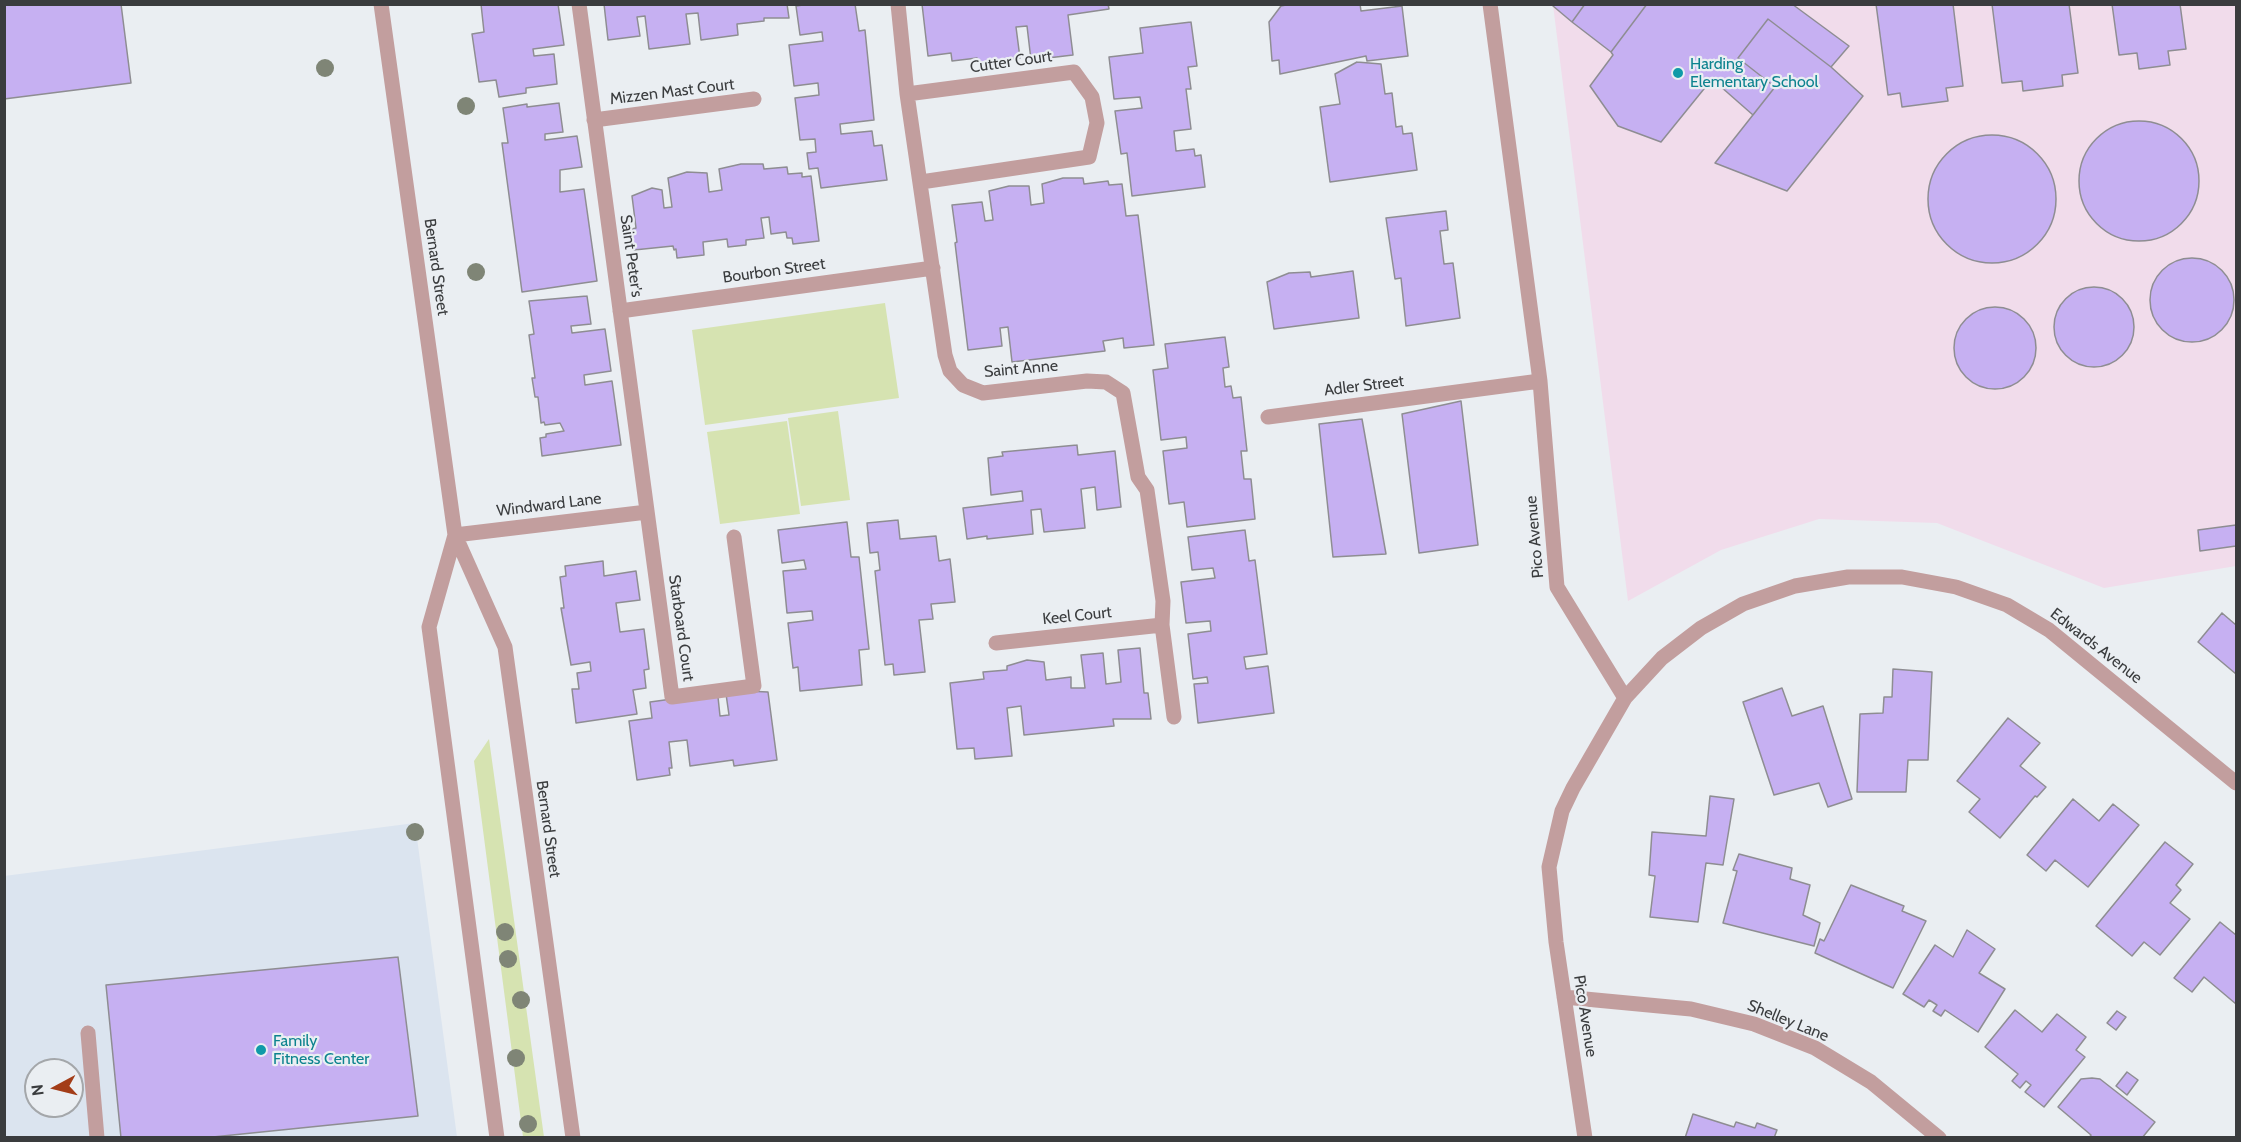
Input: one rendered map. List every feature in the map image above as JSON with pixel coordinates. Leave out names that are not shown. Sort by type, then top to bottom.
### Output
[{"type":"street","name":"Bernard Street","points":[[381,4],[455,535],[505,647],[573,1137]]},
{"type":"street","name":"Saint Peter's","points":[[579,4],[647,512]]},
{"type":"street","name":"Saint Anne","points":[[898,4],[907,94],[945,355],[950,371],[963,385],[983,393],[1086,381],[1106,382],[1123,393],[1138,477],[1147,490],[1163,602],[1161,625],[1174,717]]},
{"type":"street","name":"Pico Avenue","points":[[1490,4],[1540,381],[1557,587],[1625,698],[1562,811],[1549,867],[1556,942],[1585,1137]]},
{"type":"street","name":"Cutter Court","points":[[907,94],[1074,72],[1092,97],[1097,123],[1089,157],[921,182]]},
{"type":"street","name":"Mizzen Mast Court","points":[[594,120],[754,99]]},
{"type":"street","name":"Bourbon Street","points":[[620,310],[933,268]]},
{"type":"street","name":"Adler Street","points":[[1269,417],[1540,381]]},
{"type":"street","name":"Windward Lane","points":[[455,535],[647,512]]},
{"type":"street","name":"Starboard Court","points":[[647,512],[672,697],[754,686],[734,537]]},
{"type":"street","name":"Bernard Street","points":[[455,535],[429,627],[497,1137]]},
{"type":"street","name":"Edwards Avenue","points":[[1625,698],[1662,658],[1701,628],[1743,604],[1795,586],[1848,577],[1902,577],[1956,587],[2007,605],[2049,630],[2236,783]]},
{"type":"street","name":"Keel Court","points":[[996,643],[1161,625]]},
{"type":"street","name":"Shelley Lane","points":[[1564,997],[1691,1009],[1754,1024],[1815,1048],[1871,1082],[1939,1137]]},
{"type":"street","points":[[88,1033],[97,1137]]},
{"type":"shaded area","points":[[1553,5],[2236,5],[2236,566],[2104,588],[1937,523],[1819,519],[1721,550],[1628,601]]},
{"type":"shaded area","points":[[415,823],[457,1137],[5,1137],[4,876]]},
{"type":"green space","points":[[885,303],[899,398],[705,425],[692,330]]},
{"type":"green space","points":[[838,411],[850,500],[801,506],[788,418]]},
{"type":"green space","points":[[787,421],[800,514],[720,524],[707,432]]},
{"type":"green space","points":[[489,739],[544,1137],[523,1137],[474,761]]},
{"type":"building","points":[[4,4],[121,4],[131,83],[4,99]]},
{"type":"building","points":[[481,4],[558,4],[564,45],[533,49],[534,56],[554,54],[557,84],[526,88],[526,93],[499,97],[496,80],[479,82],[472,34],[484,32]]},
{"type":"building","points":[[604,4],[787,4],[789,18],[764,18],[764,21],[737,24],[738,35],[701,40],[698,13],[686,14],[690,44],[649,49],[645,16],[637,17],[640,36],[608,40]]},
{"type":"building","points":[[855,4],[859,31],[865,30],[874,120],[840,124],[841,134],[872,131],[874,146],[882,145],[887,180],[821,188],[818,168],[809,169],[807,153],[816,152],[815,139],[800,140],[795,98],[819,95],[818,83],[794,86],[789,45],[823,41],[822,32],[800,35],[796,6]]},
{"type":"building","points":[[922,4],[1108,4],[1109,9],[1068,15],[1073,55],[1031,60],[1027,26],[1016,27],[1020,58],[978,63],[977,58],[952,61],[951,53],[928,56]]},
{"type":"building","points":[[1360,4],[1361,11],[1402,6],[1408,56],[1367,61],[1366,56],[1280,74],[1279,60],[1272,61],[1269,22],[1281,6]]},
{"type":"building","points":[[1554,4],[1585,4],[1572,22],[1553,6]]},
{"type":"building","points":[[1585,4],[1647,4],[1611,52],[1572,22]]},
{"type":"building","name":"Harding Elementary School","points":[[1647,4],[1792,4],[1849,46],[1831,67],[1768,19],[1738,58],[1775,87],[1753,115],[1712,79],[1661,142],[1618,126],[1590,86],[1613,55],[1611,52]]},
{"type":"building","points":[[1876,4],[1953,4],[1963,86],[1946,88],[1948,101],[1902,107],[1900,93],[1888,95]]},
{"type":"building","points":[[1992,4],[2069,4],[2078,73],[2062,75],[2063,86],[2023,91],[2022,81],[2002,83]]},
{"type":"building","points":[[2112,4],[2180,4],[2186,49],[2168,51],[2170,65],[2139,69],[2137,53],[2119,55]]},
{"type":"building","points":[[1768,19],[1831,67],[1863,96],[1787,191],[1715,163],[1775,87],[1738,58]]},
{"type":"building","points":[[1191,22],[1197,66],[1188,67],[1191,89],[1186,89],[1191,129],[1174,131],[1176,151],[1194,149],[1195,156],[1201,155],[1205,187],[1132,196],[1127,153],[1121,154],[1115,111],[1142,108],[1140,97],[1114,99],[1109,57],[1143,53],[1140,28]]},
{"type":"building","points":[[1357,62],[1381,64],[1385,94],[1392,93],[1396,127],[1402,126],[1403,134],[1412,133],[1417,170],[1330,182],[1320,107],[1340,104],[1335,74]]},
{"type":"building","points":[[559,103],[563,132],[545,134],[545,140],[577,136],[582,167],[560,170],[560,192],[584,189],[597,281],[522,292],[502,143],[508,143],[503,108],[527,104],[527,107]]},
{"type":"building","points":[[2139,121],[2162,125],[2182,138],[2195,158],[2199,181],[2195,204],[2182,224],[2162,237],[2139,241],[2116,237],[2096,224],[2083,204],[2079,181],[2083,158],[2096,138],[2116,125]]},
{"type":"building","points":[[1992,135],[2017,139],[2038,153],[2052,174],[2056,199],[2052,224],[2038,245],[2017,259],[1992,263],[1967,259],[1946,245],[1932,224],[1928,199],[1932,174],[1946,153],[1967,139]]},
{"type":"building","points":[[741,164],[763,164],[764,169],[787,167],[788,174],[802,173],[802,177],[811,176],[819,241],[793,244],[792,238],[787,238],[786,232],[771,234],[769,217],[761,218],[764,238],[746,240],[746,245],[728,247],[727,239],[703,242],[704,255],[677,258],[676,249],[674,250],[673,246],[634,250],[632,229],[636,228],[632,196],[652,188],[662,190],[664,208],[672,207],[668,178],[687,172],[707,173],[709,192],[722,190],[719,169]]},
{"type":"building","points":[[1063,178],[1083,178],[1084,184],[1108,181],[1109,185],[1122,184],[1126,216],[1138,215],[1154,345],[1124,348],[1123,338],[1103,341],[1105,351],[1012,362],[1008,327],[1000,328],[1002,346],[968,350],[952,205],[982,202],[985,221],[993,220],[989,191],[1009,186],[1029,186],[1031,205],[1044,203],[1042,184]]},
{"type":"building","points":[[1446,211],[1448,230],[1440,231],[1444,264],[1453,263],[1460,318],[1406,326],[1401,278],[1395,279],[1386,218]]},
{"type":"building","points":[[2192,258],[2208,261],[2222,270],[2231,284],[2234,300],[2231,316],[2222,330],[2208,339],[2192,342],[2176,339],[2162,330],[2153,316],[2150,300],[2153,284],[2162,270],[2176,261]]},
{"type":"building","points":[[1353,271],[1359,318],[1274,329],[1267,282],[1289,273],[1310,272],[1311,277]]},
{"type":"building","points":[[2086,287],[2102,287],[2116,294],[2127,305],[2134,319],[2131,342],[2116,360],[2102,367],[2086,367],[2072,360],[2061,349],[2054,335],[2054,319],[2061,305],[2072,294]]},
{"type":"building","points":[[587,296],[591,324],[571,326],[572,333],[605,329],[611,371],[584,375],[585,385],[612,381],[621,445],[542,456],[540,438],[546,437],[546,434],[564,431],[560,423],[545,425],[544,422],[541,423],[538,397],[535,397],[532,378],[535,378],[529,335],[534,334],[529,301]]},
{"type":"building","points":[[1995,307],[2011,310],[2024,319],[2033,332],[2036,348],[2033,364],[2024,377],[2011,386],[1995,389],[1979,386],[1966,377],[1957,364],[1954,348],[1957,332],[1966,319],[1979,310]]},
{"type":"building","points":[[1225,337],[1229,367],[1223,368],[1225,387],[1231,386],[1233,398],[1241,397],[1247,451],[1241,451],[1244,479],[1251,479],[1255,519],[1187,527],[1184,502],[1169,504],[1163,451],[1187,448],[1186,437],[1161,440],[1153,370],[1168,368],[1165,344]]},
{"type":"building","points":[[1461,401],[1478,545],[1419,553],[1402,414]]},
{"type":"building","points":[[1362,419],[1386,554],[1333,557],[1319,424]]},
{"type":"building","points":[[1077,445],[1078,455],[1115,451],[1121,507],[1097,510],[1095,487],[1081,489],[1085,528],[1044,532],[1041,509],[1031,510],[1033,534],[967,539],[963,508],[1023,501],[1022,491],[991,495],[988,458],[1003,456],[1002,452]]},
{"type":"building","points":[[898,520],[900,539],[936,536],[939,561],[950,559],[955,602],[931,604],[933,619],[919,620],[925,672],[894,675],[893,664],[885,665],[875,571],[880,570],[878,552],[870,553],[867,523]]},
{"type":"building","points":[[847,522],[851,557],[859,557],[869,649],[859,650],[862,685],[800,691],[798,667],[793,668],[788,623],[813,620],[812,611],[787,613],[783,571],[806,569],[804,560],[782,563],[778,530]]},
{"type":"building","points":[[2236,525],[2236,546],[2200,551],[2198,530]]},
{"type":"building","points":[[1245,530],[1249,561],[1255,560],[1267,654],[1244,657],[1246,669],[1268,666],[1274,713],[1198,723],[1194,684],[1208,683],[1207,677],[1193,679],[1188,634],[1211,631],[1210,621],[1186,623],[1181,582],[1215,578],[1213,568],[1192,570],[1188,537]]},
{"type":"building","points":[[603,561],[604,576],[636,571],[640,600],[616,603],[620,632],[644,629],[649,669],[644,670],[646,688],[633,690],[637,714],[576,723],[572,689],[579,689],[577,673],[591,671],[590,662],[571,665],[561,608],[564,608],[560,577],[566,576],[565,566]]},
{"type":"building","points":[[2222,613],[2236,625],[2236,674],[2198,642]]},
{"type":"building","points":[[1140,648],[1144,693],[1148,693],[1151,719],[1113,719],[1114,726],[1024,735],[1021,706],[1007,708],[1012,756],[975,759],[974,748],[957,749],[950,683],[984,679],[983,672],[1007,670],[1007,666],[1027,660],[1044,662],[1046,680],[1071,677],[1071,688],[1085,688],[1081,655],[1103,653],[1106,684],[1121,682],[1118,650]]},
{"type":"building","points":[[1893,669],[1932,672],[1928,760],[1908,760],[1906,792],[1857,792],[1860,714],[1883,713],[1884,697],[1892,697]]},
{"type":"building","points":[[1782,688],[1792,716],[1823,706],[1852,799],[1828,807],[1819,783],[1774,795],[1743,702]]},
{"type":"building","points":[[746,691],[768,692],[777,760],[734,766],[733,760],[690,766],[687,740],[669,742],[672,768],[669,768],[670,775],[637,780],[629,721],[652,718],[650,702],[694,696],[718,697],[720,716],[729,715],[726,694]]},
{"type":"building","points":[[2008,718],[2040,743],[2020,766],[2046,787],[2037,797],[2035,796],[2000,838],[1969,812],[1980,799],[1957,781]]},
{"type":"building","points":[[1710,796],[1734,799],[1723,865],[1706,863],[1698,922],[1650,917],[1655,876],[1649,875],[1652,832],[1706,836]]},
{"type":"building","points":[[2073,799],[2099,821],[2113,804],[2139,825],[2088,887],[2055,860],[2046,871],[2027,855]]},
{"type":"building","points":[[2165,842],[2193,864],[2176,885],[2181,890],[2170,903],[2190,919],[2160,955],[2144,942],[2132,956],[2096,926]]},
{"type":"building","points":[[1739,854],[1792,868],[1790,879],[1810,885],[1803,915],[1820,923],[1814,946],[1723,923],[1737,871],[1733,870]]},
{"type":"building","points":[[1851,885],[1904,906],[1902,911],[1926,921],[1893,988],[1815,953],[1820,939],[1824,941]]},
{"type":"building","points":[[2220,922],[2236,935],[2236,1004],[2204,977],[2192,992],[2174,978]]},
{"type":"building","points":[[1967,930],[1995,949],[1979,973],[2005,989],[1978,1032],[1945,1010],[1941,1016],[1933,1011],[1937,1005],[1929,1000],[1924,1007],[1903,994],[1935,945],[1953,957]]},
{"type":"building","name":"Family Fitness Center","points":[[398,957],[418,1116],[203,1138],[121,1138],[106,985]]},
{"type":"building","points":[[2015,1010],[2042,1032],[2057,1014],[2086,1037],[2076,1050],[2085,1057],[2044,1107],[2025,1092],[2031,1085],[2026,1081],[2020,1088],[2012,1081],[2018,1074],[1985,1047]]},
{"type":"building","points":[[2117,1011],[2126,1017],[2116,1030],[2107,1023]]},
{"type":"building","points":[[2127,1072],[2138,1080],[2127,1095],[2116,1086]]},
{"type":"building","points":[[2081,1079],[2100,1079],[2155,1122],[2142,1138],[2089,1138],[2091,1135],[2058,1107]]},
{"type":"building","points":[[1693,1114],[1734,1127],[1736,1122],[1755,1128],[1757,1123],[1777,1130],[1774,1138],[1685,1138]]},
{"type":"place","name":"Harding Elementary School","points":[[1678,73]]},
{"type":"place","name":"Family Fitness Center","points":[[261,1050]]}]
